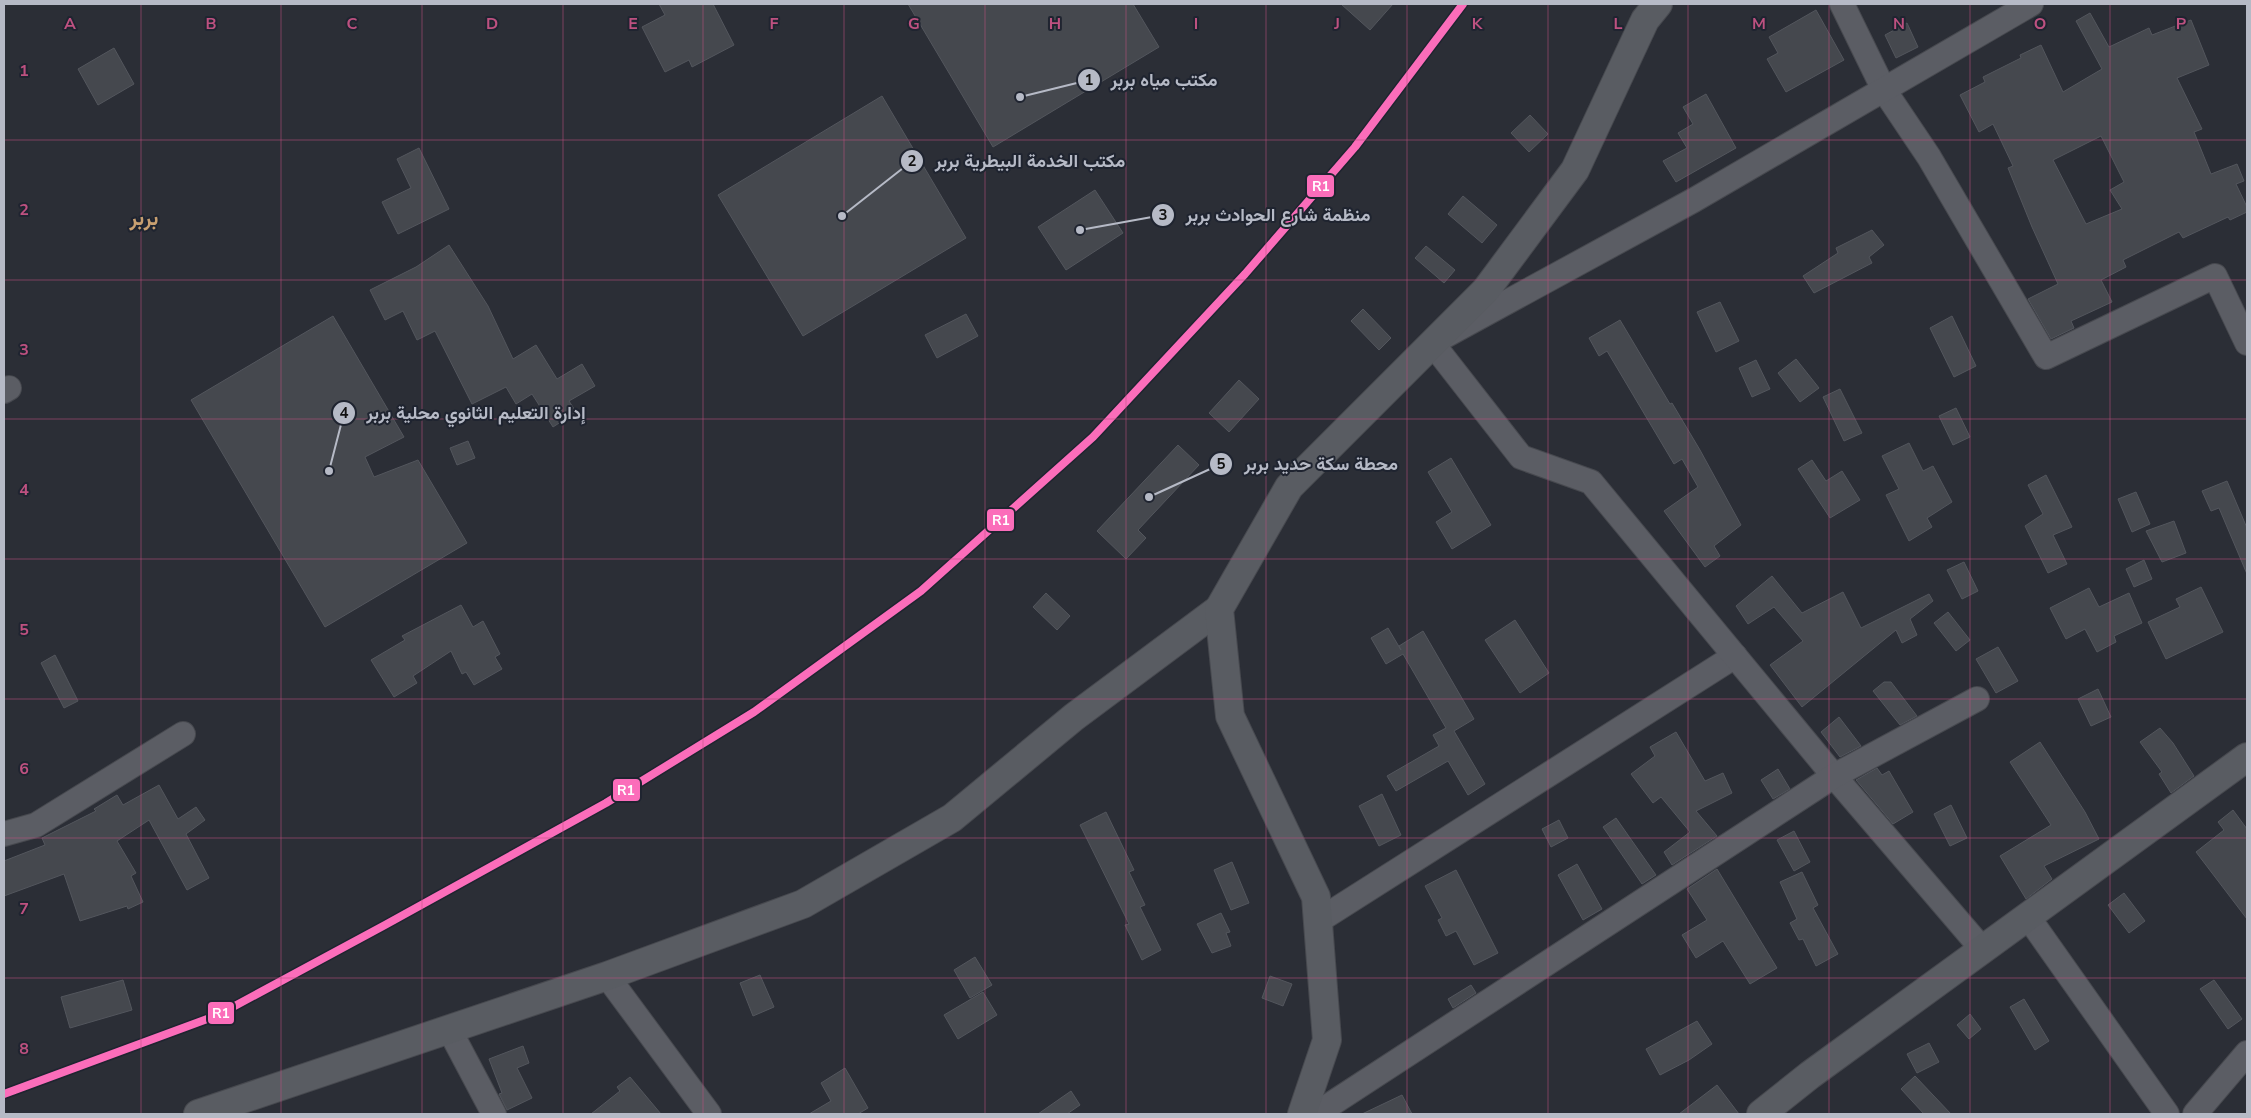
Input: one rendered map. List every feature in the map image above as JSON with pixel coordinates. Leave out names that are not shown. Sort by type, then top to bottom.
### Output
[{"type":"street","points":[[206,1113],[607,976],[803,904],[952,818],[1074,717],[1219,609],[1289,487],[1486,290],[1575,170],[1645,20],[1658,4]]},
{"type":"street","points":[[1842,4],[1884,90],[1929,157],[2046,358],[2215,276],[2247,343]]},
{"type":"street","points":[[1432,344],[1694,200],[2032,4]]},
{"type":"street","points":[[1432,344],[1521,457],[1590,482],[1834,776],[1983,950]]},
{"type":"street","points":[[1219,609],[1230,716],[1316,897],[1327,1040],[1302,1114]]},
{"type":"street","points":[[1318,921],[1735,656]]},
{"type":"street","points":[[1316,1114],[1834,776],[1977,699]]},
{"type":"street","points":[[4,834],[36,825],[183,734]]},
{"type":"street","points":[[1760,1114],[2247,757]]},
{"type":"street","points":[[2028,917],[2167,1114]]},
{"type":"street","points":[[607,976],[709,1114]]},
{"type":"street","points":[[449,1029],[494,1114]]},
{"type":"street","points":[[2195,1114],[2247,1053]]},
{"type":"building","points":[[659,4],[713,4],[734,45],[692,67],[689,60],[665,72],[642,27],[665,15]]},
{"type":"building","points":[[908,4],[1133,4],[1159,47],[993,147]]},
{"type":"building","points":[[1341,4],[1393,4],[1370,30]]},
{"type":"building","points":[[1816,10],[1844,60],[1786,92],[1767,59],[1778,53],[1769,37]]},
{"type":"building","points":[[2090,13],[2109,47],[2149,28],[2152,35],[2191,20],[2209,65],[2177,78],[2202,129],[2194,132],[2211,174],[2237,164],[2244,181],[2236,184],[2247,207],[2247,212],[2230,220],[2228,217],[2183,238],[2179,232],[2123,260],[2126,267],[2101,280],[2112,302],[2071,321],[2074,328],[2051,339],[2028,299],[2058,284],[2008,168],[2013,166],[1993,124],[1979,132],[1960,95],[1985,82],[1983,77],[2021,58],[2020,55],[2041,45],[2063,92],[2102,69],[2076,21]],"holes":[[[2101,136],[2124,182],[2110,190],[2122,209],[2086,224],[2053,160]]]},
{"type":"building","points":[[1907,23],[1918,47],[1896,58],[1885,35]]},
{"type":"building","points":[[114,48],[134,84],[98,105],[78,69]]},
{"type":"building","points":[[1706,94],[1736,148],[1676,182],[1663,161],[1687,148],[1678,133],[1693,124],[1683,107]]},
{"type":"building","points":[[882,96],[966,238],[803,336],[718,195]]},
{"type":"building","points":[[1530,115],[1548,134],[1529,152],[1511,133]]},
{"type":"building","points":[[419,148],[449,209],[398,234],[382,202],[411,188],[397,159]]},
{"type":"building","points":[[1095,190],[1123,233],[1066,270],[1038,227]]},
{"type":"building","points":[[1463,196],[1497,225],[1482,243],[1448,214]]},
{"type":"building","points":[[1872,230],[1884,245],[1869,257],[1872,263],[1814,293],[1803,276],[1838,253],[1836,248]]},
{"type":"building","points":[[449,245],[488,306],[513,359],[536,345],[557,379],[582,364],[595,386],[569,401],[576,412],[553,427],[532,394],[516,404],[506,387],[472,404],[435,331],[417,340],[403,311],[385,320],[370,290],[416,267]]},
{"type":"building","points":[[1426,246],[1455,270],[1444,283],[1415,258]]},
{"type":"building","points":[[1720,302],[1739,341],[1716,352],[1697,312]]},
{"type":"building","points":[[1363,309],[1391,338],[1379,350],[1351,321]]},
{"type":"building","points":[[966,314],[978,336],[937,358],[925,335]]},
{"type":"building","points":[[333,316],[404,437],[365,457],[374,477],[418,460],[467,543],[325,627],[191,400]]},
{"type":"building","points":[[1952,316],[1976,366],[1954,377],[1930,328]]},
{"type":"building","points":[[1620,320],[1700,450],[1741,525],[1714,546],[1720,556],[1705,567],[1664,511],[1698,487],[1682,459],[1674,464],[1607,351],[1599,356],[1589,338]]},
{"type":"building","points":[[1796,359],[1819,388],[1800,402],[1778,373]]},
{"type":"building","points":[[1756,360],[1770,389],[1752,397],[1739,368]]},
{"type":"building","points":[[1239,380],[1259,399],[1229,432],[1209,413]]},
{"type":"building","points":[[1840,389],[1862,433],[1844,441],[1823,397]]},
{"type":"building","points":[[1956,408],[1970,437],[1953,445],[1939,416]]},
{"type":"building","points":[[468,441],[475,458],[457,465],[450,448]]},
{"type":"building","points":[[1909,443],[1923,471],[1933,466],[1952,502],[1927,518],[1932,527],[1909,541],[1886,495],[1899,489],[1882,456]]},
{"type":"building","points":[[1178,445],[1199,465],[1138,530],[1146,538],[1126,559],[1097,531]]},
{"type":"building","points":[[1451,458],[1491,525],[1452,549],[1436,522],[1452,512],[1428,472]]},
{"type":"building","points":[[1812,460],[1826,481],[1842,471],[1860,500],[1830,518],[1798,469]]},
{"type":"building","points":[[2046,475],[2072,527],[2053,535],[2067,564],[2048,573],[2025,526],[2043,514],[2028,485]]},
{"type":"building","points":[[2227,481],[2247,528],[2247,574],[2219,508],[2211,511],[2202,491]]},
{"type":"building","points":[[2136,492],[2150,524],[2132,532],[2118,499]]},
{"type":"building","points":[[2174,521],[2186,553],[2162,562],[2146,531]]},
{"type":"building","points":[[2144,560],[2152,579],[2134,587],[2126,569]]},
{"type":"building","points":[[1964,562],[1978,591],[1962,599],[1947,570]]},
{"type":"building","points":[[1772,576],[1802,613],[1843,592],[1861,628],[1929,594],[1933,601],[1910,619],[1917,635],[1902,643],[1896,630],[1802,707],[1770,665],[1803,641],[1774,607],[1748,624],[1736,606]]},
{"type":"building","points":[[2201,587],[2223,632],[2166,659],[2148,622],[2180,607],[2176,599]]},
{"type":"building","points":[[2089,588],[2099,607],[2129,593],[2142,623],[2114,636],[2116,642],[2097,652],[2085,629],[2066,639],[2050,608]]},
{"type":"building","points":[[1046,593],[1070,616],[1057,630],[1033,607]]},
{"type":"building","points":[[461,605],[473,627],[483,621],[500,654],[495,657],[502,669],[474,685],[466,672],[462,674],[451,651],[413,676],[417,683],[394,697],[371,660],[405,640],[402,636]]},
{"type":"building","points":[[1948,612],[1970,640],[1956,651],[1934,623]]},
{"type":"building","points":[[1515,620],[1549,673],[1520,693],[1485,640]]},
{"type":"building","points":[[1388,628],[1401,650],[1399,646],[1423,631],[1474,719],[1454,731],[1485,784],[1468,795],[1448,761],[1396,791],[1387,776],[1439,746],[1433,735],[1446,728],[1403,654],[1386,664],[1371,638]]},
{"type":"building","points":[[1998,647],[2018,681],[1996,693],[1976,659]]},
{"type":"building","points":[[55,655],[78,701],[64,708],[41,663]]},
{"type":"building","points":[[1884,682],[1891,682],[1917,716],[1900,725],[1873,691]]},
{"type":"building","points":[[2098,689],[2111,717],[2091,726],[2078,699]]},
{"type":"building","points":[[1839,717],[1861,746],[1840,757],[1821,732]]},
{"type":"building","points":[[2160,728],[2173,743],[2194,776],[2171,793],[2159,774],[2162,772],[2140,742]]},
{"type":"building","points":[[1676,732],[1705,781],[1723,773],[1732,793],[1696,811],[1717,836],[1672,865],[1664,852],[1690,832],[1661,797],[1653,803],[1631,774],[1655,756],[1650,747]]},
{"type":"building","points":[[2040,742],[2085,812],[2099,839],[2044,866],[2052,879],[2026,899],[2000,856],[2051,825],[2010,762]]},
{"type":"building","points":[[1877,768],[1882,775],[1889,771],[1913,812],[1893,824],[1856,780]]},
{"type":"building","points":[[1778,769],[1790,789],[1773,799],[1761,780]]},
{"type":"building","points":[[159,785],[178,819],[196,807],[205,820],[186,834],[209,878],[187,890],[149,820],[117,841],[136,873],[131,876],[143,902],[128,909],[127,906],[80,921],[64,874],[4,896],[4,861],[45,845],[42,838],[96,811],[94,809],[117,795],[123,805]]},
{"type":"building","points":[[1382,794],[1401,835],[1379,846],[1359,806]]},
{"type":"building","points":[[1951,805],[1967,838],[1950,846],[1934,814]]},
{"type":"building","points":[[2233,810],[2247,829],[2247,919],[2196,852],[2224,830],[2218,822]]},
{"type":"building","points":[[1106,812],[1134,870],[1129,872],[1145,905],[1140,907],[1161,950],[1142,960],[1125,925],[1129,924],[1080,825]]},
{"type":"building","points":[[1616,818],[1656,875],[1642,884],[1603,827]]},
{"type":"building","points":[[1559,820],[1568,838],[1551,847],[1542,829]]},
{"type":"building","points":[[1794,831],[1810,862],[1794,871],[1777,840]]},
{"type":"building","points":[[1232,862],[1249,903],[1231,910],[1214,870]]},
{"type":"building","points":[[1577,864],[1602,909],[1583,920],[1558,875]]},
{"type":"building","points":[[1717,869],[1777,968],[1750,984],[1723,941],[1696,958],[1682,935],[1707,920],[1687,889]]},
{"type":"building","points":[[1456,870],[1498,953],[1474,965],[1456,931],[1446,936],[1438,920],[1442,918],[1425,886]]},
{"type":"building","points":[[1802,872],[1818,905],[1813,908],[1838,954],[1816,966],[1803,939],[1799,940],[1790,923],[1797,919],[1780,882]]},
{"type":"building","points":[[2124,893],[2145,921],[2129,933],[2108,905]]},
{"type":"building","points":[[1221,913],[1230,932],[1226,933],[1231,946],[1212,953],[1197,924]]},
{"type":"building","points":[[975,957],[992,985],[970,998],[954,970]]},
{"type":"building","points":[[760,975],[774,1007],[753,1016],[740,983]]},
{"type":"building","points":[[1270,976],[1292,984],[1283,1006],[1262,998]]},
{"type":"building","points":[[123,980],[132,1010],[70,1028],[61,997]]},
{"type":"building","points":[[2214,980],[2242,1019],[2228,1029],[2200,989]]},
{"type":"building","points":[[1471,985],[1476,993],[1453,1008],[1448,999]]},
{"type":"building","points":[[983,992],[997,1015],[958,1039],[944,1015]]},
{"type":"building","points":[[2024,999],[2049,1041],[2035,1050],[2010,1007]]},
{"type":"building","points":[[1970,1014],[1981,1029],[1969,1039],[1957,1025]]},
{"type":"building","points":[[1697,1021],[1712,1044],[1689,1060],[1660,1075],[1646,1049]]},
{"type":"building","points":[[1929,1043],[1939,1062],[1917,1073],[1907,1054]]},
{"type":"building","points":[[523,1046],[529,1063],[517,1068],[532,1098],[507,1110],[499,1094],[502,1093],[489,1059]]},
{"type":"building","points":[[845,1068],[868,1108],[858,1114],[809,1114],[831,1101],[821,1083]]},
{"type":"building","points":[[1915,1076],[1951,1114],[1924,1114],[1901,1089]]},
{"type":"building","points":[[630,1077],[661,1114],[591,1114],[620,1091],[617,1087]]},
{"type":"building","points":[[1717,1085],[1739,1114],[1679,1114]]},
{"type":"building","points":[[1071,1091],[1080,1105],[1067,1114],[1038,1114]]},
{"type":"building","points":[[1402,1095],[1412,1114],[1362,1114]]},
{"type":"transit line","name":"R1","points":[[4,1094],[218,1015],[385,925],[606,803],[754,712],[921,591],[1093,437],[1245,274],[1355,147],[1463,4]]},
{"type":"place","name":"مكتب مياه بربر","points":[[1020,97]]},
{"type":"place","name":"مكتب الخدمة البيطرية بربر","points":[[842,216]]},
{"type":"place","name":"منظمة شارع الحوادث بربر","points":[[1080,230]]},
{"type":"place","name":"إدارة التعليم الثانوي محلية بربر","points":[[329,471]]},
{"type":"place","name":"محطة سكة حديد بربر","points":[[1149,497]]},
{"type":"district","name":"بربر","points":[[144,218]]}]
